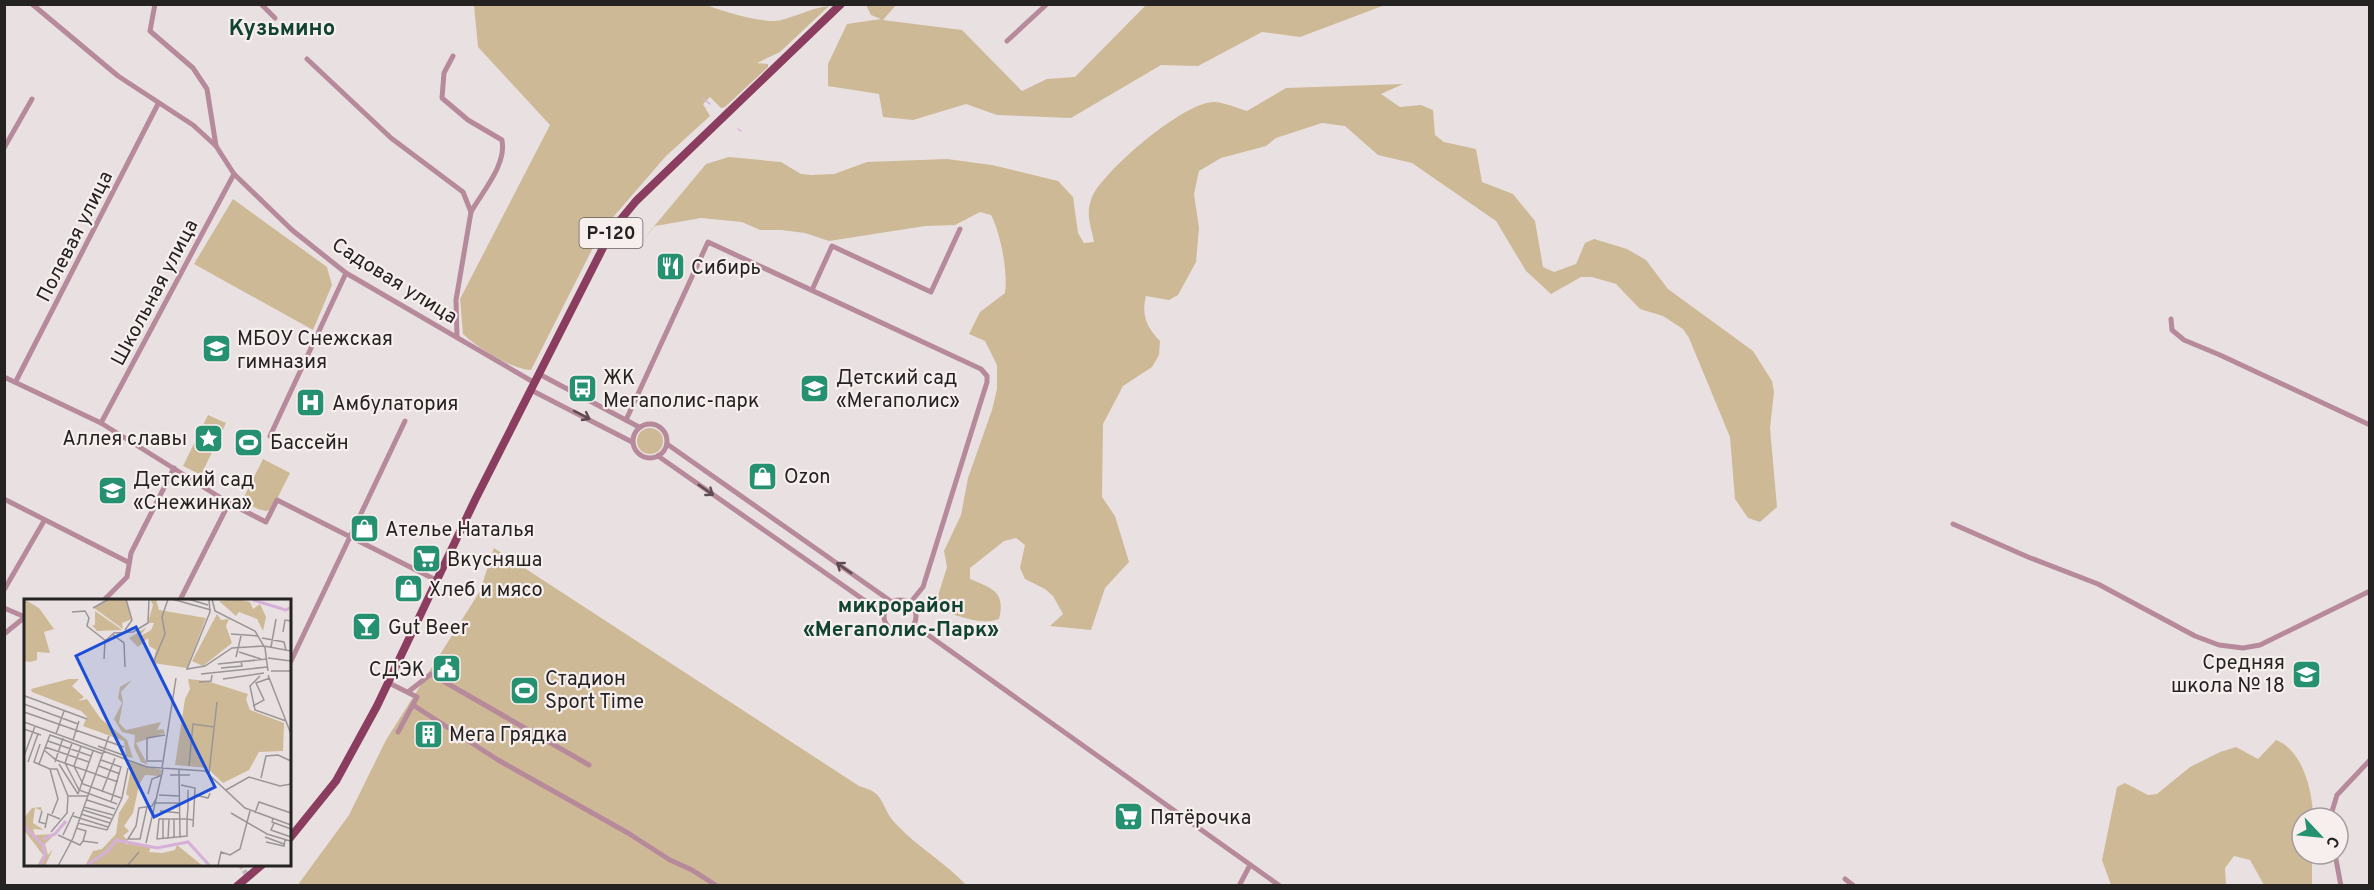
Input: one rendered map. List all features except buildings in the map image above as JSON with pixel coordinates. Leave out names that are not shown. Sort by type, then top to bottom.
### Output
[{"type":"main road","name":"Р-120","points":[[291,837],[336,781],[389,682],[539,374],[602,250],[622,217],[643,194],[841,4]]},
{"type":"main road","points":[[237,885],[261,866]]},
{"type":"street","name":"Садовая улица","points":[[32,4],[109,69],[158,104],[193,125],[216,146],[234,174],[292,230],[346,273],[457,337],[533,386],[632,442]]},
{"type":"street","points":[[155,4],[150,31],[193,68],[207,89],[216,146]]},
{"type":"street","points":[[261,4],[275,18]]},
{"type":"street","points":[[1007,41],[1047,4]]},
{"type":"street","points":[[453,57],[444,73],[442,98],[468,120],[502,140],[504,150],[489,183],[471,212],[456,300],[457,337]]},
{"type":"street","points":[[307,59],[391,138],[464,192],[471,212]]},
{"type":"street","points":[[4,148],[32,99]]},
{"type":"street","name":"Полевая улица","points":[[16,381],[158,104]]},
{"type":"street","name":"Школьная улица","points":[[101,423],[234,174]]},
{"type":"street","points":[[812,290],[832,246],[931,292],[960,229]]},
{"type":"street","points":[[626,420],[708,242],[981,369],[987,376],[923,587],[910,603]]},
{"type":"street","points":[[270,436],[346,273]]},
{"type":"street","points":[[2171,319],[2172,330],[2184,340],[2370,425]]},
{"type":"street","points":[[539,374],[639,427]]},
{"type":"street","points":[[4,377],[101,423],[229,502],[266,522],[277,500],[438,581]]},
{"type":"street","points":[[291,661],[405,421]]},
{"type":"street","points":[[645,424],[659,426],[667,437],[667,444],[658,456],[647,458],[641,456],[634,447],[632,442],[634,434],[639,427],[645,424]]},
{"type":"street","points":[[667,444],[892,602]]},
{"type":"street","points":[[658,456],[884,614],[887,626],[894,632],[903,633],[914,625],[916,613],[910,603],[901,600],[892,602],[884,614]]},
{"type":"street","points":[[105,599],[127,577],[128,562],[174,468]]},
{"type":"street","points":[[4,499],[128,562]]},
{"type":"street","points":[[180,599],[229,502]]},
{"type":"street","points":[[4,590],[44,521]]},
{"type":"street","points":[[1953,524],[2020,554],[2098,584],[2195,636],[2219,645],[2243,648],[2260,645],[2370,591]]},
{"type":"street","points":[[6,609],[24,617]]},
{"type":"street","points":[[6,609],[10,615],[7,631]]},
{"type":"street","points":[[7,631],[24,618]]},
{"type":"street","points":[[914,625],[1280,885]]},
{"type":"street","points":[[408,692],[430,674],[589,765]]},
{"type":"street","points":[[389,682],[417,697],[398,732]]},
{"type":"street","points":[[413,705],[498,760],[717,885]]},
{"type":"street","points":[[2334,806],[2337,795],[2370,760]]},
{"type":"street","points":[[1239,885],[1250,865]]},
{"type":"street","points":[[2337,866],[2341,885]]},
{"type":"street","points":[[1845,879],[1854,885]]},
{"type":"shaded area","points":[[474,5],[707,5],[740,16],[775,21],[829,6],[780,52],[757,63],[768,64],[768,67],[725,107],[721,108],[710,97],[703,104],[710,116],[666,156],[602,230],[531,370],[514,366],[495,356],[463,334],[460,299],[550,125],[478,47]]},
{"type":"shaded area","points":[[866,5],[896,5],[883,20],[962,30],[1022,91],[1047,79],[1075,77],[1146,5],[1385,5],[1300,37],[1262,32],[1198,66],[1161,65],[1071,118],[997,115],[966,104],[913,120],[883,117],[879,94],[828,86],[828,64],[847,24],[881,19],[871,15]]},
{"type":"shaded area","points":[[1403,84],[1381,94],[1400,107],[1421,105],[1433,110],[1435,135],[1444,142],[1476,149],[1482,182],[1513,194],[1535,221],[1543,267],[1554,272],[1576,264],[1585,243],[1594,239],[1627,249],[1646,260],[1668,289],[1753,351],[1772,381],[1774,392],[1770,428],[1777,507],[1760,522],[1748,518],[1735,499],[1730,437],[1689,338],[1683,329],[1663,316],[1640,309],[1616,284],[1592,277],[1581,277],[1551,294],[1526,271],[1496,221],[1412,163],[1378,155],[1345,126],[1322,123],[1276,138],[1266,146],[1221,158],[1199,171],[1194,194],[1199,228],[1196,262],[1178,295],[1169,300],[1146,296],[1145,315],[1149,326],[1160,341],[1159,355],[1152,367],[1123,386],[1103,424],[1102,497],[1115,516],[1129,562],[1105,588],[1091,630],[1050,626],[1063,614],[1053,596],[1045,589],[1025,579],[1020,568],[1025,545],[1016,538],[1004,541],[970,568],[970,579],[995,592],[1001,603],[1001,610],[999,619],[970,620],[942,611],[936,602],[947,567],[944,551],[961,515],[968,478],[997,389],[997,365],[985,341],[969,334],[980,312],[1005,293],[1003,254],[991,215],[980,212],[955,225],[925,226],[829,241],[805,233],[760,230],[742,222],[701,218],[655,226],[641,242],[706,164],[729,157],[781,162],[801,174],[812,175],[834,174],[867,162],[947,159],[992,165],[1058,181],[1073,197],[1078,233],[1084,243],[1094,242],[1089,209],[1092,197],[1100,185],[1112,170],[1147,139],[1185,112],[1202,104],[1215,102],[1247,111],[1286,88]]},
{"type":"shaded area","points":[[233,199],[327,267],[332,285],[313,330],[194,264]]},
{"type":"shaded area","points":[[208,415],[226,423],[201,475],[183,466]]},
{"type":"shaded area","points":[[650,428],[660,431],[663,441],[660,451],[650,454],[640,451],[637,441],[640,431]]},
{"type":"shaded area","points":[[263,459],[290,473],[272,509],[266,511],[242,501]]},
{"type":"shaded area","points":[[494,548],[859,786],[874,792],[879,796],[896,824],[966,885],[297,886],[349,815],[386,740],[480,591]]},
{"type":"shaded area","points":[[2276,740],[2293,753],[2305,773],[2313,806],[2290,806],[2290,866],[2312,866],[2312,885],[2264,885],[2250,860],[2234,856],[2225,868],[2226,885],[2111,885],[2102,860],[2117,787],[2125,783],[2148,795],[2157,794],[2190,767],[2236,747],[2258,759]]},
{"type":"waterway","points":[[702,98],[710,104]]},
{"type":"tunnel","points":[[241,866],[248,877]]},
{"type":"place","name":"Сибирь","points":[[670,267]]},
{"type":"place","name":"МБОУ Снежская гимназия","points":[[216,349]]},
{"type":"place","name":"ЖК Мегаполис-парк","points":[[582,388]]},
{"type":"place","name":"Детский сад «Мегаполис»","points":[[815,388]]},
{"type":"place","name":"Амбулатория","points":[[311,403]]},
{"type":"place","name":"Аллея славы","points":[[208,438]]},
{"type":"place","name":"Бассейн","points":[[249,442]]},
{"type":"place","name":"Ozon","points":[[763,476]]},
{"type":"place","name":"Детский сад «Снежинка»","points":[[112,491]]},
{"type":"place","name":"Ателье Наталья","points":[[364,529]]},
{"type":"place","name":"Вкусняша","points":[[426,559]]},
{"type":"place","name":"Хлеб и мясо","points":[[408,589]]},
{"type":"place","name":"Gut Beer","points":[[367,627]]},
{"type":"place","name":"СДЭК","points":[[446,669]]},
{"type":"place","name":"Средняя школа № 18","points":[[2306,674]]},
{"type":"place","name":"Стадион Sport Time","points":[[524,690]]},
{"type":"place","name":"Мега Грядка","points":[[428,734]]},
{"type":"place","name":"Пятёрочка","points":[[1129,817]]},
{"type":"district","name":"Кузьмино","points":[[282,27]]},
{"type":"district","name":"микрорайон «Мегаполис-Парк»","points":[[901,617]]}]
